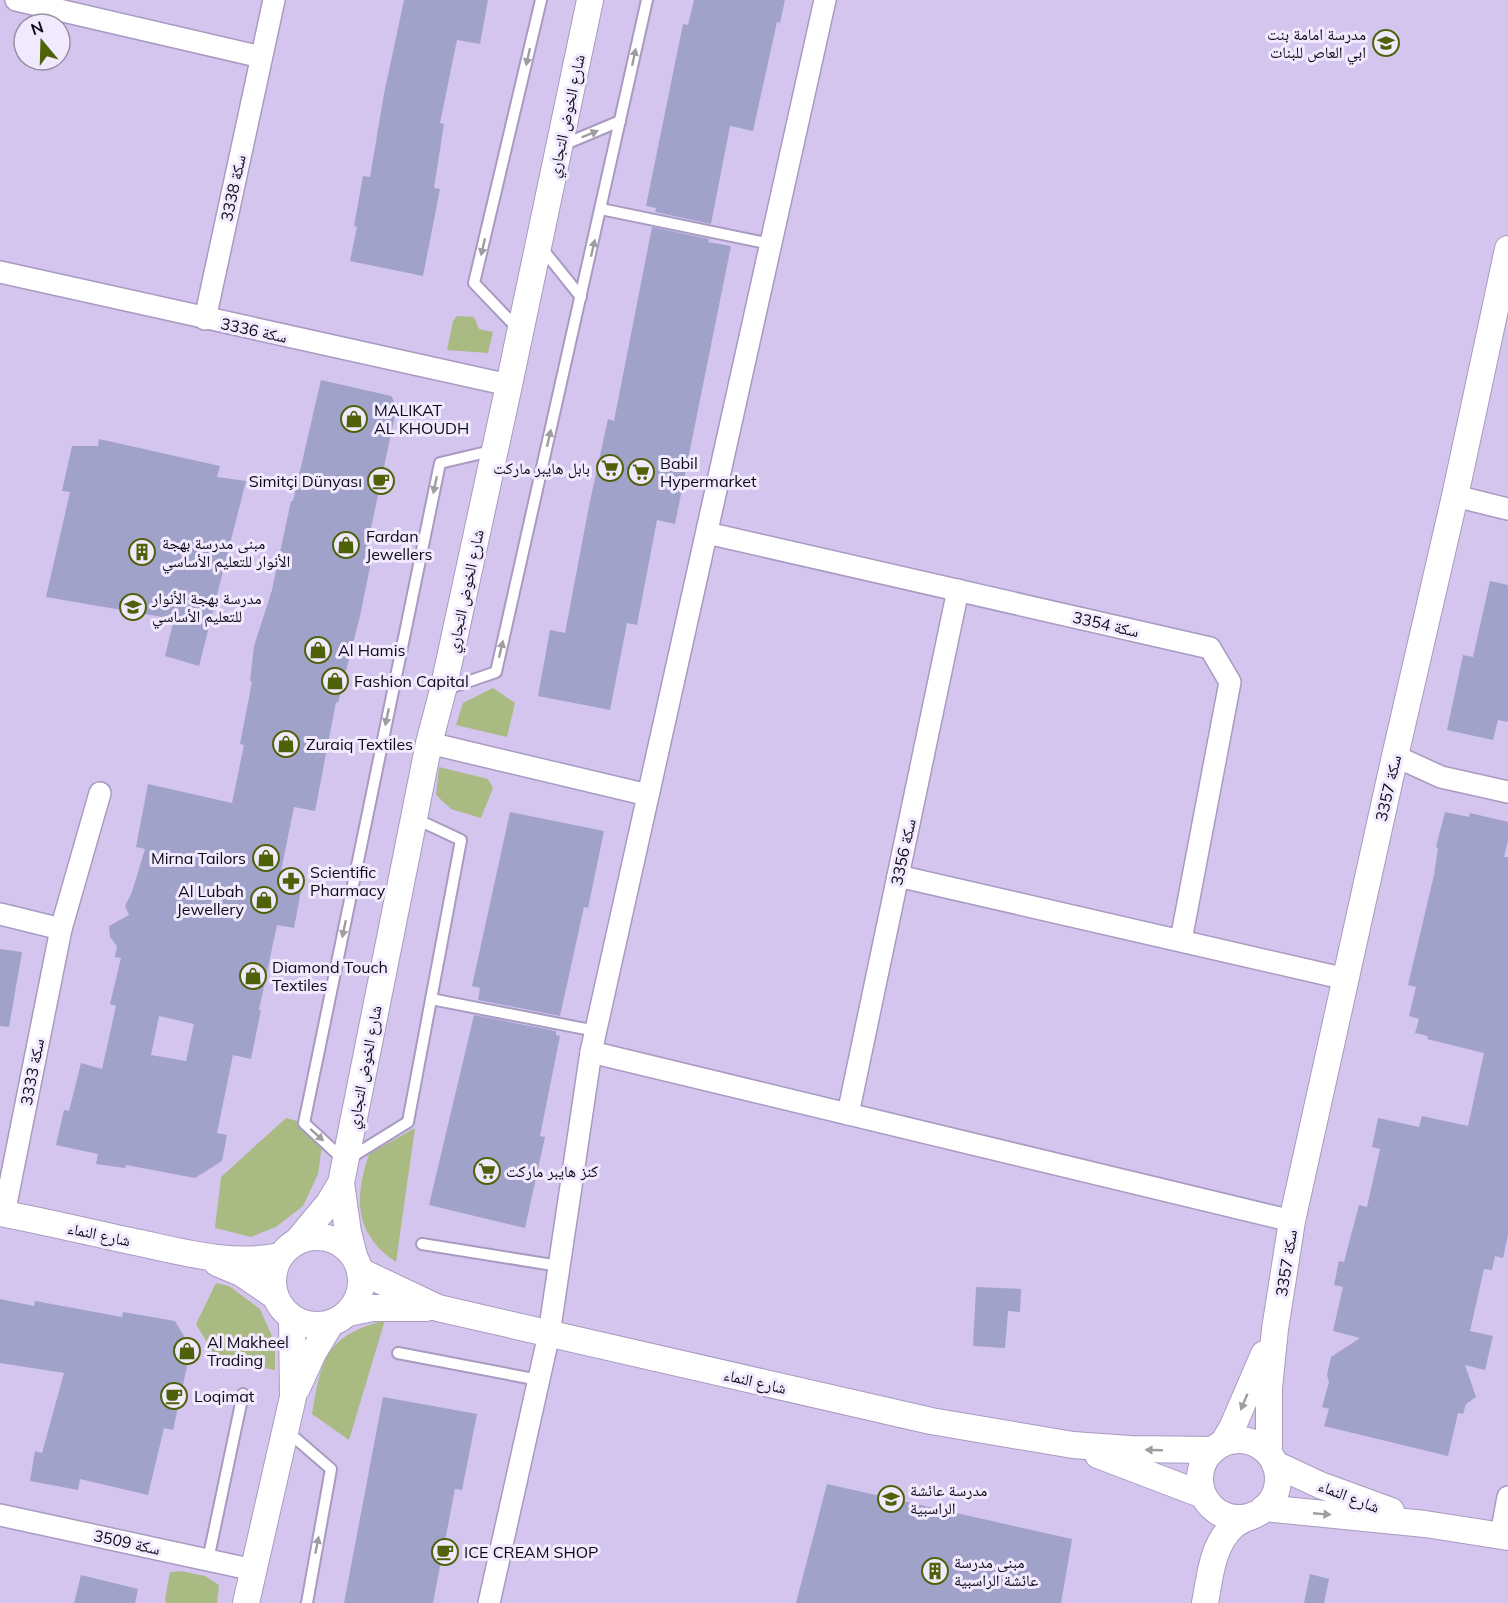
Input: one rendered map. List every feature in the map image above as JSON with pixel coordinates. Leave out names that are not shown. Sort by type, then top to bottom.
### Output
[{"type":"street","name":"سكة 3338","points":[[205,319],[274,0]]},
{"type":"street","name":"شارع الخوض التجاري","points":[[299,1239],[329,1203],[343,1172],[429,743],[443,690],[521,332],[590,0]]},
{"type":"street","points":[[489,1603],[549,1334],[591,1052],[825,0]]},
{"type":"street","points":[[27,1],[261,57]]},
{"type":"street","name":"سكة 3357","points":[[1272,1459],[1269,1388],[1275,1329],[1292,1221],[1455,496],[1508,249]]},
{"type":"street","name":"سكة 3336","points":[[0,272],[509,385]]},
{"type":"street","points":[[1455,496],[1508,508]]},
{"type":"street","name":"سكة 3354","points":[[706,532],[1210,648],[1230,682],[1180,940]]},
{"type":"street","name":"سكة 3356","points":[[848,1114],[958,590]]},
{"type":"street","points":[[429,743],[648,795]]},
{"type":"street","points":[[1395,756],[1442,777],[1508,792]]},
{"type":"street","name":"سكة 3333","points":[[2,1213],[61,929],[100,793]]},
{"type":"street","points":[[898,876],[1346,979]]},
{"type":"street","points":[[0,914],[61,929]]},
{"type":"street","points":[[591,1052],[1292,1221]]},
{"type":"street","name":"شارع الخوض التجاري","points":[[343,1172],[346,1224],[357,1264]]},
{"type":"street","name":"شارع النماء","points":[[2,1213],[197,1255],[240,1260],[261,1260],[280,1256]]},
{"type":"street","points":[[246,1603],[293,1397],[313,1353],[339,1318],[357,1301],[361,1286],[357,1264],[344,1246],[331,1239],[316,1237],[299,1239],[280,1256],[274,1269],[275,1296],[292,1318],[304,1324],[317,1326],[339,1318]]},
{"type":"street","name":"شارع النماء","points":[[197,1255],[241,1273],[275,1296]]},
{"type":"street","name":"شارع النماء","points":[[357,1264],[438,1308]]},
{"type":"street","name":"شارع النماء","points":[[339,1318],[372,1308],[438,1308],[931,1421],[1073,1445],[1130,1449],[1218,1447]]},
{"type":"street","points":[[292,1318],[293,1397]]},
{"type":"street","name":"سكة 3357","points":[[1218,1447],[1242,1407],[1275,1329]]},
{"type":"street","points":[[1205,1603],[1214,1558],[1221,1540],[1233,1525],[1259,1511],[1272,1499],[1277,1488],[1278,1476],[1272,1459],[1259,1446],[1248,1441],[1235,1440],[1218,1447],[1205,1460],[1201,1471],[1200,1483],[1206,1500],[1214,1558]]},
{"type":"street","name":"شارع النماء","points":[[1073,1445],[1206,1500]]},
{"type":"street","name":"شارع النماء","points":[[1272,1459],[1320,1485],[1425,1524]]},
{"type":"street","points":[[1504,1536],[1508,1497]]},
{"type":"street","points":[[1206,1500],[1219,1513],[1230,1517],[1242,1517],[1259,1511]]},
{"type":"street","name":"شارع النماء","points":[[1259,1511],[1425,1524],[1504,1536]]},
{"type":"street","name":"سكة 3509","points":[[0,1515],[254,1570]]},
{"type":"lane","points":[[521,332],[474,283],[541,0]]},
{"type":"lane","points":[[443,690],[496,672],[602,209],[647,0]]},
{"type":"lane","points":[[560,146],[620,122]]},
{"type":"lane","points":[[602,209],[771,244]]},
{"type":"lane","points":[[539,245],[581,297]]},
{"type":"lane","points":[[414,818],[461,840],[408,1122],[343,1172],[304,1123],[440,463],[495,450]]},
{"type":"lane","points":[[431,999],[596,1031]]},
{"type":"lane","points":[[422,1244],[559,1266]]},
{"type":"lane","points":[[398,1353],[539,1380]]},
{"type":"lane","points":[[208,1560],[243,1394]]},
{"type":"lane","points":[[286,1430],[331,1469],[307,1603]]},
{"type":"green space","points":[[457,316],[474,317],[479,329],[493,332],[488,353],[447,350],[453,321]]},
{"type":"green space","points":[[493,688],[515,703],[507,737],[456,725],[463,703]]},
{"type":"green space","points":[[439,767],[488,779],[493,788],[481,818],[451,809],[436,795]]},
{"type":"green space","points":[[286,1118],[304,1123],[322,1146],[318,1174],[303,1206],[276,1227],[251,1237],[215,1228],[221,1177]]},
{"type":"green space","points":[[415,1128],[396,1262],[372,1240],[365,1227],[361,1214],[361,1186],[369,1154]]},
{"type":"green space","points":[[216,1283],[229,1286],[260,1309],[275,1343],[275,1370],[217,1359],[196,1324]]},
{"type":"green space","points":[[385,1320],[349,1440],[312,1414],[319,1378],[330,1352],[338,1342],[350,1334]]},
{"type":"green space","points":[[181,1571],[205,1576],[219,1585],[217,1603],[166,1603],[170,1572]]},
{"type":"building","points":[[404,0],[488,0],[480,44],[457,40],[440,123],[444,124],[434,188],[440,189],[423,276],[350,261],[363,176],[370,177],[384,94]]},
{"type":"building","points":[[694,0],[785,0],[780,23],[777,22],[753,131],[730,126],[711,224],[655,212],[656,208],[646,206],[683,24],[688,25]]},
{"type":"building","points":[[652,227],[731,246],[675,524],[657,520],[637,625],[627,623],[610,710],[538,696],[550,630],[565,633],[608,419],[614,421]]},
{"type":"building","points":[[321,380],[391,396],[397,406],[364,561],[371,562],[360,616],[338,703],[336,702],[315,811],[294,807],[280,876],[303,880],[294,928],[277,925],[251,1059],[233,1055],[217,1133],[227,1135],[222,1161],[195,1178],[126,1165],[125,1168],[96,1164],[98,1154],[56,1145],[64,1110],[69,1111],[81,1063],[102,1069],[116,1006],[110,1004],[121,958],[115,957],[117,946],[110,937],[109,926],[129,915],[125,906],[132,892],[145,849],[136,847],[148,784],[232,803],[244,745],[240,744],[252,682],[250,681],[254,646],[272,590],[291,501],[293,501]],"holes":[[[159,1016],[194,1024],[186,1061],[151,1055]]]},
{"type":"building","name":"مبنى مدرسة بهجة الأنوار للتعليم الأساسي","points":[[99,439],[220,466],[217,477],[246,481],[199,666],[165,656],[174,619],[46,597],[70,492],[62,491],[72,446],[98,446]]},
{"type":"building","points":[[1490,581],[1508,585],[1508,722],[1498,720],[1493,740],[1447,730],[1463,655],[1473,657]]},
{"type":"building","points":[[510,812],[604,831],[588,908],[584,907],[560,1016],[478,1000],[480,988],[472,986]]},
{"type":"building","points":[[1445,812],[1469,817],[1470,813],[1508,822],[1508,840],[1504,857],[1508,857],[1508,1235],[1503,1258],[1495,1256],[1492,1270],[1484,1269],[1470,1331],[1493,1336],[1485,1370],[1465,1365],[1476,1397],[1466,1404],[1463,1414],[1458,1413],[1448,1456],[1324,1426],[1329,1409],[1322,1407],[1329,1382],[1327,1375],[1331,1357],[1360,1338],[1333,1331],[1343,1287],[1334,1285],[1339,1261],[1344,1262],[1359,1205],[1367,1207],[1380,1149],[1372,1147],[1378,1118],[1419,1127],[1422,1116],[1468,1126],[1484,1053],[1427,1039],[1428,1036],[1415,1033],[1419,1019],[1409,1016],[1416,987],[1408,985],[1434,875],[1438,848],[1436,847]]},
{"type":"building","points":[[0,949],[22,952],[9,1027],[0,1026]]},
{"type":"building","points":[[474,1015],[556,1031],[556,1035],[560,1036],[540,1136],[545,1137],[525,1228],[429,1205]]},
{"type":"building","points":[[976,1287],[1021,1289],[1020,1312],[1008,1311],[1005,1348],[973,1346]]},
{"type":"building","points":[[0,1299],[34,1306],[35,1301],[122,1317],[123,1312],[175,1321],[191,1348],[173,1430],[164,1428],[148,1495],[80,1479],[78,1490],[30,1481],[35,1451],[42,1453],[64,1373],[0,1363]]},
{"type":"building","points":[[383,1397],[477,1414],[462,1490],[455,1489],[433,1603],[344,1603]]},
{"type":"building","name":"مدرسة عائشة الراسبية","points":[[827,1484],[1072,1539],[1061,1603],[796,1603]]},
{"type":"building","points":[[1310,1574],[1329,1579],[1324,1603],[1304,1603]]},
{"type":"building","points":[[81,1575],[138,1589],[135,1603],[74,1603]]},
{"type":"place","name":"مدرسة امامة بنت ابي العاص للبنات","points":[[1386,43]]},
{"type":"place","name":"MALIKAT AL KHOUDH","points":[[354,419]]},
{"type":"place","name":"بابل هايبر ماركت","points":[[610,468]]},
{"type":"place","name":"Babil Hypermarket","points":[[641,472]]},
{"type":"place","name":"Simitçi Dünyası","points":[[381,481]]},
{"type":"place","name":"Fardan Jewellers","points":[[346,545]]},
{"type":"place","name":"مبنى مدرسة بهجة الأنوار للتعليم الأساسي","points":[[142,552]]},
{"type":"place","name":"مدرسة بهجة الأنوار للتعليم الأساسي","points":[[133,607]]},
{"type":"place","name":"Al Hamis","points":[[318,650]]},
{"type":"place","name":"Fashion Capital","points":[[335,681]]},
{"type":"place","name":"Zuraiq Textiles","points":[[286,744]]},
{"type":"place","name":"Mirna Tailors","points":[[266,858]]},
{"type":"place","name":"Scientific Pharmacy","points":[[291,881]]},
{"type":"place","name":"Al Lubah Jewellery","points":[[264,900]]},
{"type":"place","name":"Diamond Touch Textiles","points":[[253,976]]},
{"type":"place","name":"كنز هايبر ماركت","points":[[487,1171]]},
{"type":"place","name":"Al Makheel Trading","points":[[187,1351]]},
{"type":"place","name":"Loqimat","points":[[174,1396]]},
{"type":"place","name":"مدرسة عائشة الراسبية","points":[[891,1499]]},
{"type":"place","name":"ICE CREAM SHOP","points":[[445,1552]]},
{"type":"place","name":"مبنى مدرسة عائشة الراسبية","points":[[935,1571]]}]
